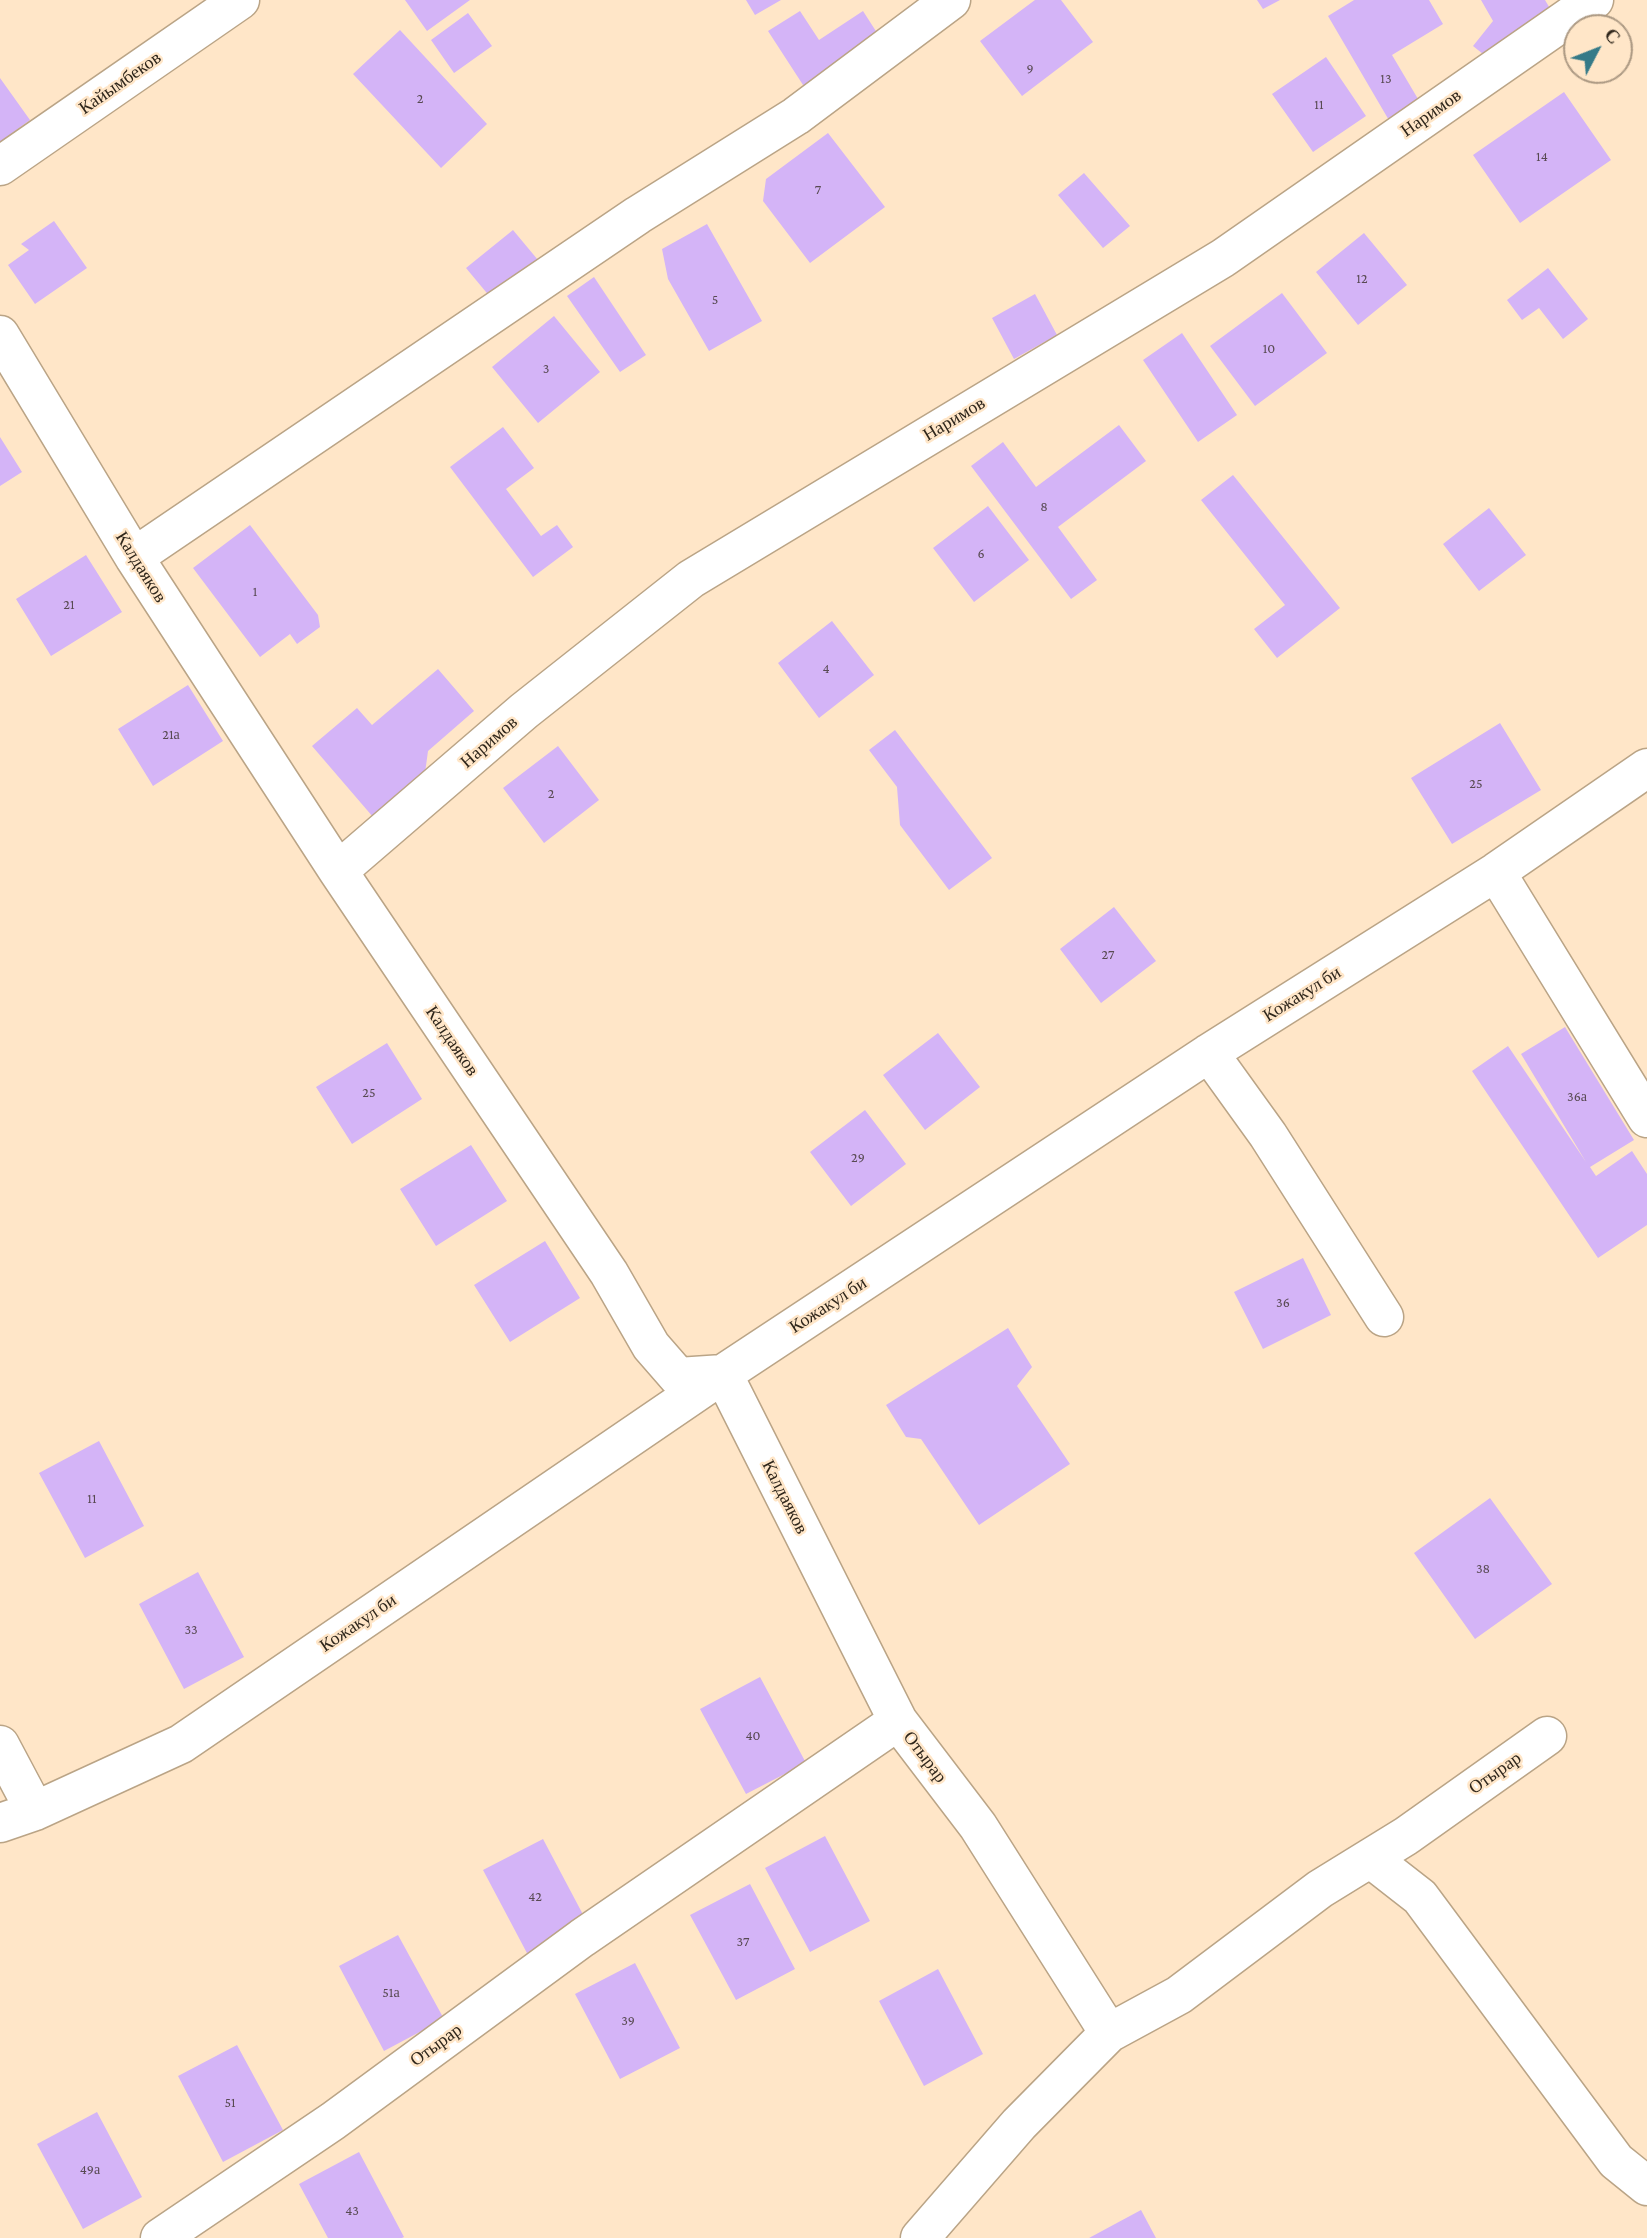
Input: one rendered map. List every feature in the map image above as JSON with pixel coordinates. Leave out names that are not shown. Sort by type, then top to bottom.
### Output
[{"type":"street","name":"Кайымбеков","points":[[0,166],[240,0]]},
{"type":"street","points":[[134,557],[638,215],[796,117],[951,0]]},
{"type":"street","name":"Наримов","points":[[338,871],[524,712],[691,579],[1223,258],[1594,0]]},
{"type":"street","name":"Калдаяков","points":[[0,335],[134,557],[338,871],[609,1273],[651,1346],[678,1377],[723,1374],[898,1721]]},
{"type":"street","name":"Кожакул би","points":[[18,1817],[181,1744],[723,1374],[1209,1053],[1496,872],[1647,768]]},
{"type":"street","points":[[1496,872],[1647,1118]]},
{"type":"street","points":[[1209,1053],[1268,1135],[1384,1317]]},
{"type":"street","name":"Отырар","points":[[160,2238],[333,2121],[582,1938],[898,1721],[978,1826],[1109,2033],[1179,1995],[1320,1889],[1370,1858],[1547,1736]]},
{"type":"street","points":[[0,1745],[18,1817]]},
{"type":"street","points":[[1370,1858],[1420,1897],[1616,2161],[1647,2186]]},
{"type":"street","points":[[920,2238],[1019,2124],[1109,2033]]},
{"type":"building","points":[[405,0],[470,0],[427,31]]},
{"type":"building","points":[[746,0],[781,0],[755,15]]},
{"type":"building","points":[[1035,0],[1061,0],[1093,42],[1022,96],[980,41]]},
{"type":"building","points":[[1257,0],[1280,0],[1263,9]]},
{"type":"building","points":[[1354,0],[1429,0],[1443,24],[1392,55],[1421,104],[1390,122],[1328,16]]},
{"type":"building","points":[[1481,0],[1545,0],[1555,17],[1488,58],[1473,46],[1493,21]]},
{"type":"building","points":[[800,11],[819,40],[863,11],[881,39],[805,88],[768,31]]},
{"type":"building","points":[[468,13],[492,46],[454,73],[431,40]]},
{"type":"building","points":[[400,30],[487,124],[441,168],[353,74]]},
{"type":"building","points":[[1326,57],[1366,116],[1313,152],[1272,94]]},
{"type":"building","points":[[0,78],[30,120],[0,142]]},
{"type":"building","points":[[1564,92],[1611,160],[1520,223],[1473,155]]},
{"type":"building","points":[[828,133],[885,207],[810,263],[763,201],[766,179]]},
{"type":"building","points":[[1084,173],[1130,226],[1103,248],[1058,195]]},
{"type":"building","points":[[54,221],[87,268],[35,304],[8,265],[29,250],[21,244]]},
{"type":"building","points":[[707,224],[762,321],[709,351],[668,279],[662,249]]},
{"type":"building","points":[[513,230],[538,260],[491,298],[466,268]]},
{"type":"building","points":[[1364,233],[1407,285],[1358,325],[1316,272]]},
{"type":"building","points":[[1548,268],[1588,319],[1563,339],[1539,308],[1522,320],[1507,300]]},
{"type":"building","points":[[594,277],[646,355],[620,372],[567,296]]},
{"type":"building","points":[[1282,293],[1327,353],[1255,406],[1210,346]]},
{"type":"building","points":[[1035,294],[1057,335],[1014,359],[992,318]]},
{"type":"building","points":[[554,316],[600,372],[538,423],[492,367]]},
{"type":"building","points":[[1182,333],[1237,415],[1198,442],[1143,360]]},
{"type":"building","points":[[1119,425],[1146,461],[1058,527],[1097,580],[1071,599],[971,466],[1003,442],[1036,487]]},
{"type":"building","points":[[503,427],[534,468],[506,489],[541,536],[557,525],[573,547],[533,577],[450,467]]},
{"type":"building","points":[[0,437],[22,472],[0,486]]},
{"type":"building","points":[[1233,475],[1340,608],[1277,658],[1254,629],[1285,605],[1201,500]]},
{"type":"building","points":[[988,506],[1029,560],[974,602],[933,548]]},
{"type":"building","points":[[1489,508],[1526,555],[1479,591],[1443,544]]},
{"type":"building","points":[[250,525],[318,615],[320,627],[297,644],[290,634],[260,657],[193,568]]},
{"type":"building","points":[[86,555],[122,612],[51,656],[16,599]]},
{"type":"building","points":[[832,621],[874,675],[819,718],[778,663]]},
{"type":"building","points":[[438,669],[474,711],[428,751],[425,773],[373,817],[312,746],[357,708],[372,725]]},
{"type":"building","points":[[188,685],[223,741],[153,786],[118,729]]},
{"type":"building","points":[[1500,723],[1541,790],[1452,844],[1411,778]]},
{"type":"building","points":[[895,730],[992,858],[949,890],[900,825],[897,787],[869,750]]},
{"type":"building","points":[[558,746],[599,800],[544,843],[503,788]]},
{"type":"building","points":[[1114,907],[1156,961],[1101,1003],[1060,949]]},
{"type":"building","points":[[1565,1027],[1634,1140],[1590,1167],[1596,1176],[1632,1151],[1647,1174],[1647,1225],[1598,1258],[1472,1071],[1508,1046],[1586,1162],[1521,1054]]},
{"type":"building","points":[[938,1033],[980,1087],[925,1130],[883,1075]]},
{"type":"building","points":[[387,1043],[422,1099],[352,1144],[316,1087]]},
{"type":"building","points":[[865,1110],[906,1164],[851,1206],[810,1152]]},
{"type":"building","points":[[471,1145],[507,1201],[436,1246],[400,1189]]},
{"type":"building","points":[[545,1241],[580,1298],[510,1342],[474,1285]]},
{"type":"building","points":[[1303,1258],[1331,1315],[1263,1349],[1234,1292]]},
{"type":"building","points":[[1008,1328],[1032,1367],[1017,1386],[1070,1464],[979,1525],[921,1439],[906,1437],[886,1405]]},
{"type":"building","points":[[99,1441],[144,1526],[85,1558],[39,1473]]},
{"type":"building","points":[[1490,1498],[1552,1584],[1475,1639],[1414,1553]]},
{"type":"building","points":[[198,1572],[244,1657],[184,1689],[139,1604]]},
{"type":"building","points":[[760,1677],[806,1763],[746,1794],[700,1709]]},
{"type":"building","points":[[825,1836],[870,1921],[810,1952],[765,1868]]},
{"type":"building","points":[[543,1839],[588,1924],[528,1955],[483,1870]]},
{"type":"building","points":[[750,1884],[795,1969],[736,2000],[690,1915]]},
{"type":"building","points":[[398,1935],[444,2019],[384,2051],[339,1966]]},
{"type":"building","points":[[635,1963],[680,2048],[620,2079],[575,1994]]},
{"type":"building","points":[[938,1969],[983,2054],[924,2086],[879,2001]]},
{"type":"building","points":[[237,2045],[283,2130],[223,2162],[178,2076]]},
{"type":"building","points":[[97,2112],[142,2197],[83,2229],[37,2144]]},
{"type":"building","points":[[359,2152],[404,2237],[328,2238],[299,2184]]},
{"type":"building","points":[[1141,2210],[1156,2238],[1089,2238]]}]
